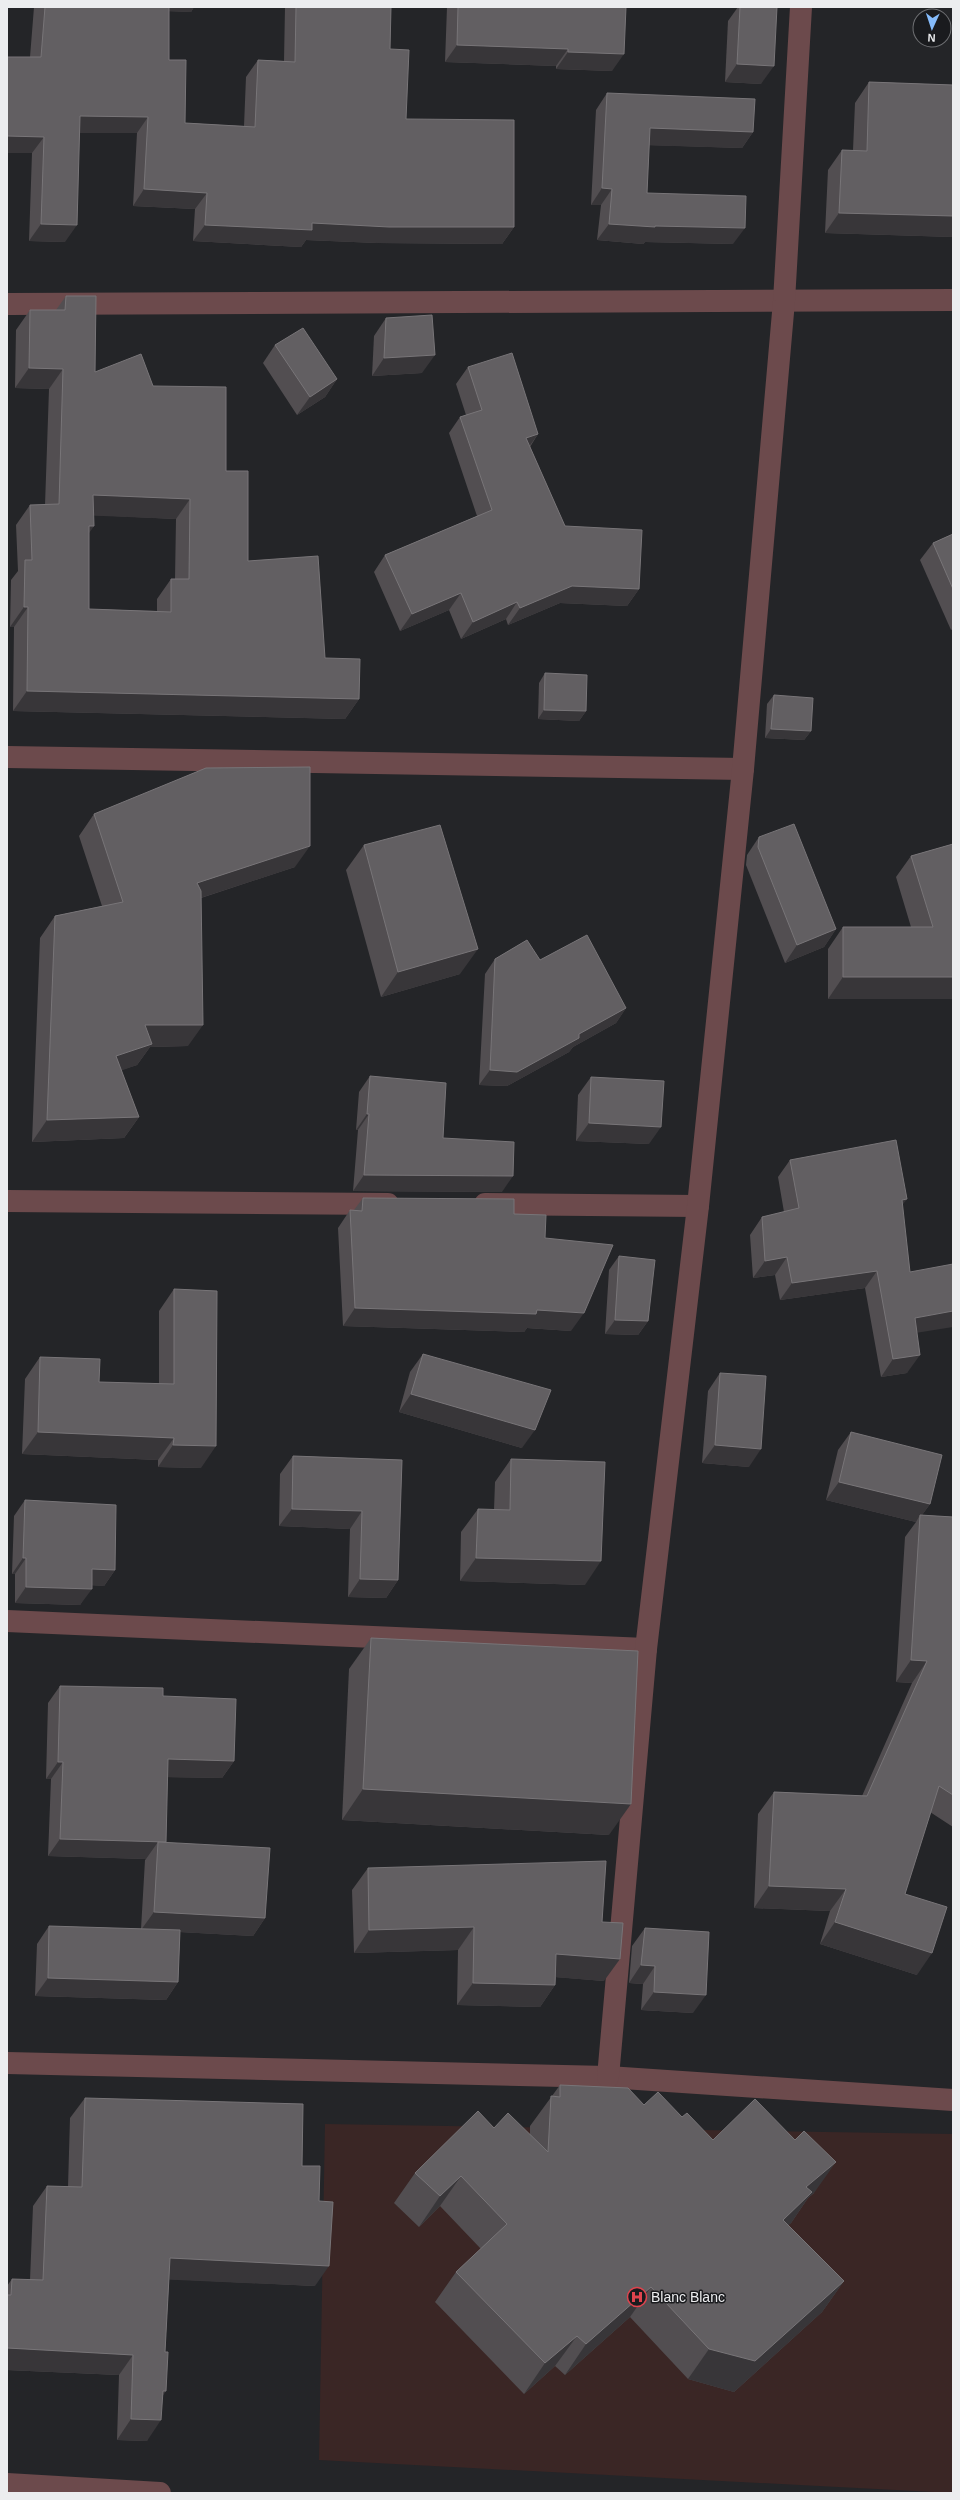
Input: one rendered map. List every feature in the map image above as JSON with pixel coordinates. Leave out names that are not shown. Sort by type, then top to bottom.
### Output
[{"type":"street","points":[[608,2077],[646,1649],[698,1206],[743,769],[784,301],[801,7]]},
{"type":"street","points":[[7,304],[953,300]]},
{"type":"street","points":[[7,757],[743,769]]},
{"type":"street","points":[[7,1201],[412,1204]]},
{"type":"street","points":[[467,1204],[698,1206]]},
{"type":"street","points":[[7,1621],[646,1649]]},
{"type":"street","points":[[7,2063],[608,2077],[953,2100]]},
{"type":"street","points":[[7,2484],[160,2493]]},
{"type":"shaded area","name":"Blanc Blanc","points":[[325,2124],[953,2134],[953,2493],[319,2460]]},
{"type":"building","points":[[45,7],[169,7],[169,60],[186,60],[185,123],[255,127],[258,60],[295,62],[296,7],[391,7],[390,49],[409,50],[406,119],[514,120],[514,227],[389,227],[312,223],[312,230],[205,225],[207,193],[144,189],[148,117],[80,116],[77,225],[41,224],[44,137],[7,136],[7,57],[41,57]]},
{"type":"building","points":[[458,7],[626,7],[624,54],[568,52],[568,49],[457,45]]},
{"type":"building","points":[[740,7],[777,7],[774,66],[737,64]]},
{"type":"building","points":[[869,82],[953,85],[953,216],[839,213],[842,150],[867,151]]},
{"type":"building","points":[[607,93],[755,99],[753,132],[650,128],[647,193],[746,196],[745,228],[655,227],[609,224],[612,189],[602,188]]},
{"type":"building","points":[[66,296],[96,296],[95,372],[141,354],[153,386],[226,387],[226,471],[248,471],[248,561],[318,556],[325,658],[360,659],[359,699],[27,691],[28,607],[24,607],[25,560],[32,560],[30,505],[59,504],[63,369],[29,368],[30,310],[65,310]],"holes":[[[93,495],[190,499],[189,579],[171,579],[171,612],[89,609],[89,526],[94,526]]]},
{"type":"building","points":[[432,315],[435,355],[384,358],[386,318]]},
{"type":"building","points":[[303,328],[337,379],[310,397],[275,345]]},
{"type":"building","points":[[512,353],[538,434],[526,438],[565,526],[642,530],[639,589],[572,586],[520,608],[517,602],[473,622],[461,593],[412,614],[385,555],[492,510],[460,417],[482,410],[468,367]]},
{"type":"building","points":[[953,534],[953,589],[933,543]]},
{"type":"building","points":[[545,673],[587,675],[586,711],[544,710]]},
{"type":"building","points":[[774,695],[813,698],[811,731],[771,729]]},
{"type":"building","points":[[310,767],[310,846],[197,883],[201,891],[203,1025],[145,1025],[152,1044],[116,1056],[139,1117],[47,1120],[55,916],[123,902],[94,814],[206,768]]},
{"type":"building","points":[[794,824],[836,929],[797,945],[758,847],[759,837]]},
{"type":"building","points":[[440,825],[478,949],[398,972],[364,845]]},
{"type":"building","points":[[953,844],[953,977],[843,977],[843,927],[933,927],[911,856]]},
{"type":"building","points":[[587,935],[626,1008],[579,1034],[579,1038],[517,1072],[490,1070],[495,959],[527,940],[540,960]]},
{"type":"building","points":[[370,1076],[446,1083],[443,1138],[514,1142],[513,1176],[364,1175],[369,1114],[367,1114]]},
{"type":"building","points":[[591,1077],[664,1081],[661,1127],[589,1123]]},
{"type":"building","points":[[896,1140],[907,1199],[902,1200],[910,1272],[953,1264],[953,1311],[915,1318],[920,1355],[893,1359],[877,1271],[792,1283],[787,1257],[765,1261],[762,1217],[799,1208],[790,1160]]},
{"type":"building","points":[[363,1198],[514,1199],[514,1214],[546,1215],[545,1238],[613,1245],[584,1313],[537,1310],[536,1314],[355,1308],[350,1210],[362,1211]]},
{"type":"building","points":[[619,1256],[655,1260],[648,1321],[615,1320]]},
{"type":"building","points":[[174,1289],[217,1291],[216,1446],[173,1445],[174,1438],[38,1432],[40,1357],[100,1359],[99,1382],[174,1384]]},
{"type":"building","points":[[423,1354],[551,1390],[535,1430],[411,1394]]},
{"type":"building","points":[[720,1373],[766,1376],[761,1449],[715,1445]]},
{"type":"building","points":[[851,1432],[942,1455],[930,1504],[839,1482]]},
{"type":"building","points":[[293,1456],[402,1460],[398,1580],[360,1579],[362,1511],[292,1509]]},
{"type":"building","points":[[511,1459],[605,1462],[601,1561],[476,1558],[478,1509],[510,1510]]},
{"type":"building","points":[[25,1500],[116,1505],[115,1570],[92,1569],[92,1589],[26,1587],[26,1558],[23,1558]]},
{"type":"building","points":[[920,1515],[953,1517],[953,1795],[939,1786],[905,1894],[947,1907],[932,1953],[835,1922],[846,1889],[769,1886],[774,1792],[867,1796],[927,1661],[911,1660]]},
{"type":"building","points":[[371,1638],[638,1651],[631,1804],[363,1789]]},
{"type":"building","points":[[60,1686],[163,1688],[163,1696],[236,1699],[234,1761],[168,1759],[166,1842],[60,1839],[63,1762],[58,1762]]},
{"type":"building","points":[[158,1842],[270,1848],[265,1918],[154,1912]]},
{"type":"building","points":[[606,1861],[602,1922],[623,1923],[620,1959],[556,1954],[555,1985],[473,1983],[474,1927],[369,1930],[368,1868]]},
{"type":"building","points":[[49,1926],[180,1930],[178,1982],[48,1978]]},
{"type":"building","points":[[645,1928],[709,1932],[706,1995],[654,1992],[655,1966],[641,1965]]},
{"type":"building","points":[[560,2085],[628,2088],[644,2105],[658,2092],[682,2117],[687,2113],[713,2140],[755,2099],[795,2140],[804,2131],[836,2162],[806,2187],[812,2192],[783,2220],[844,2281],[755,2361],[709,2349],[651,2287],[586,2344],[577,2336],[545,2363],[456,2272],[507,2224],[461,2176],[440,2196],[415,2173],[478,2111],[494,2128],[508,2113],[548,2152],[551,2096],[560,2097]]},
{"type":"building","points":[[85,2098],[303,2104],[302,2166],[320,2166],[319,2201],[333,2202],[329,2266],[170,2258],[165,2352],[168,2352],[166,2391],[163,2391],[161,2420],[131,2419],[133,2355],[7,2348],[7,2295],[11,2295],[12,2279],[43,2280],[47,2186],[82,2187]]},
{"type":"place","name":"Blanc Blanc","points":[[637,2297]]}]
